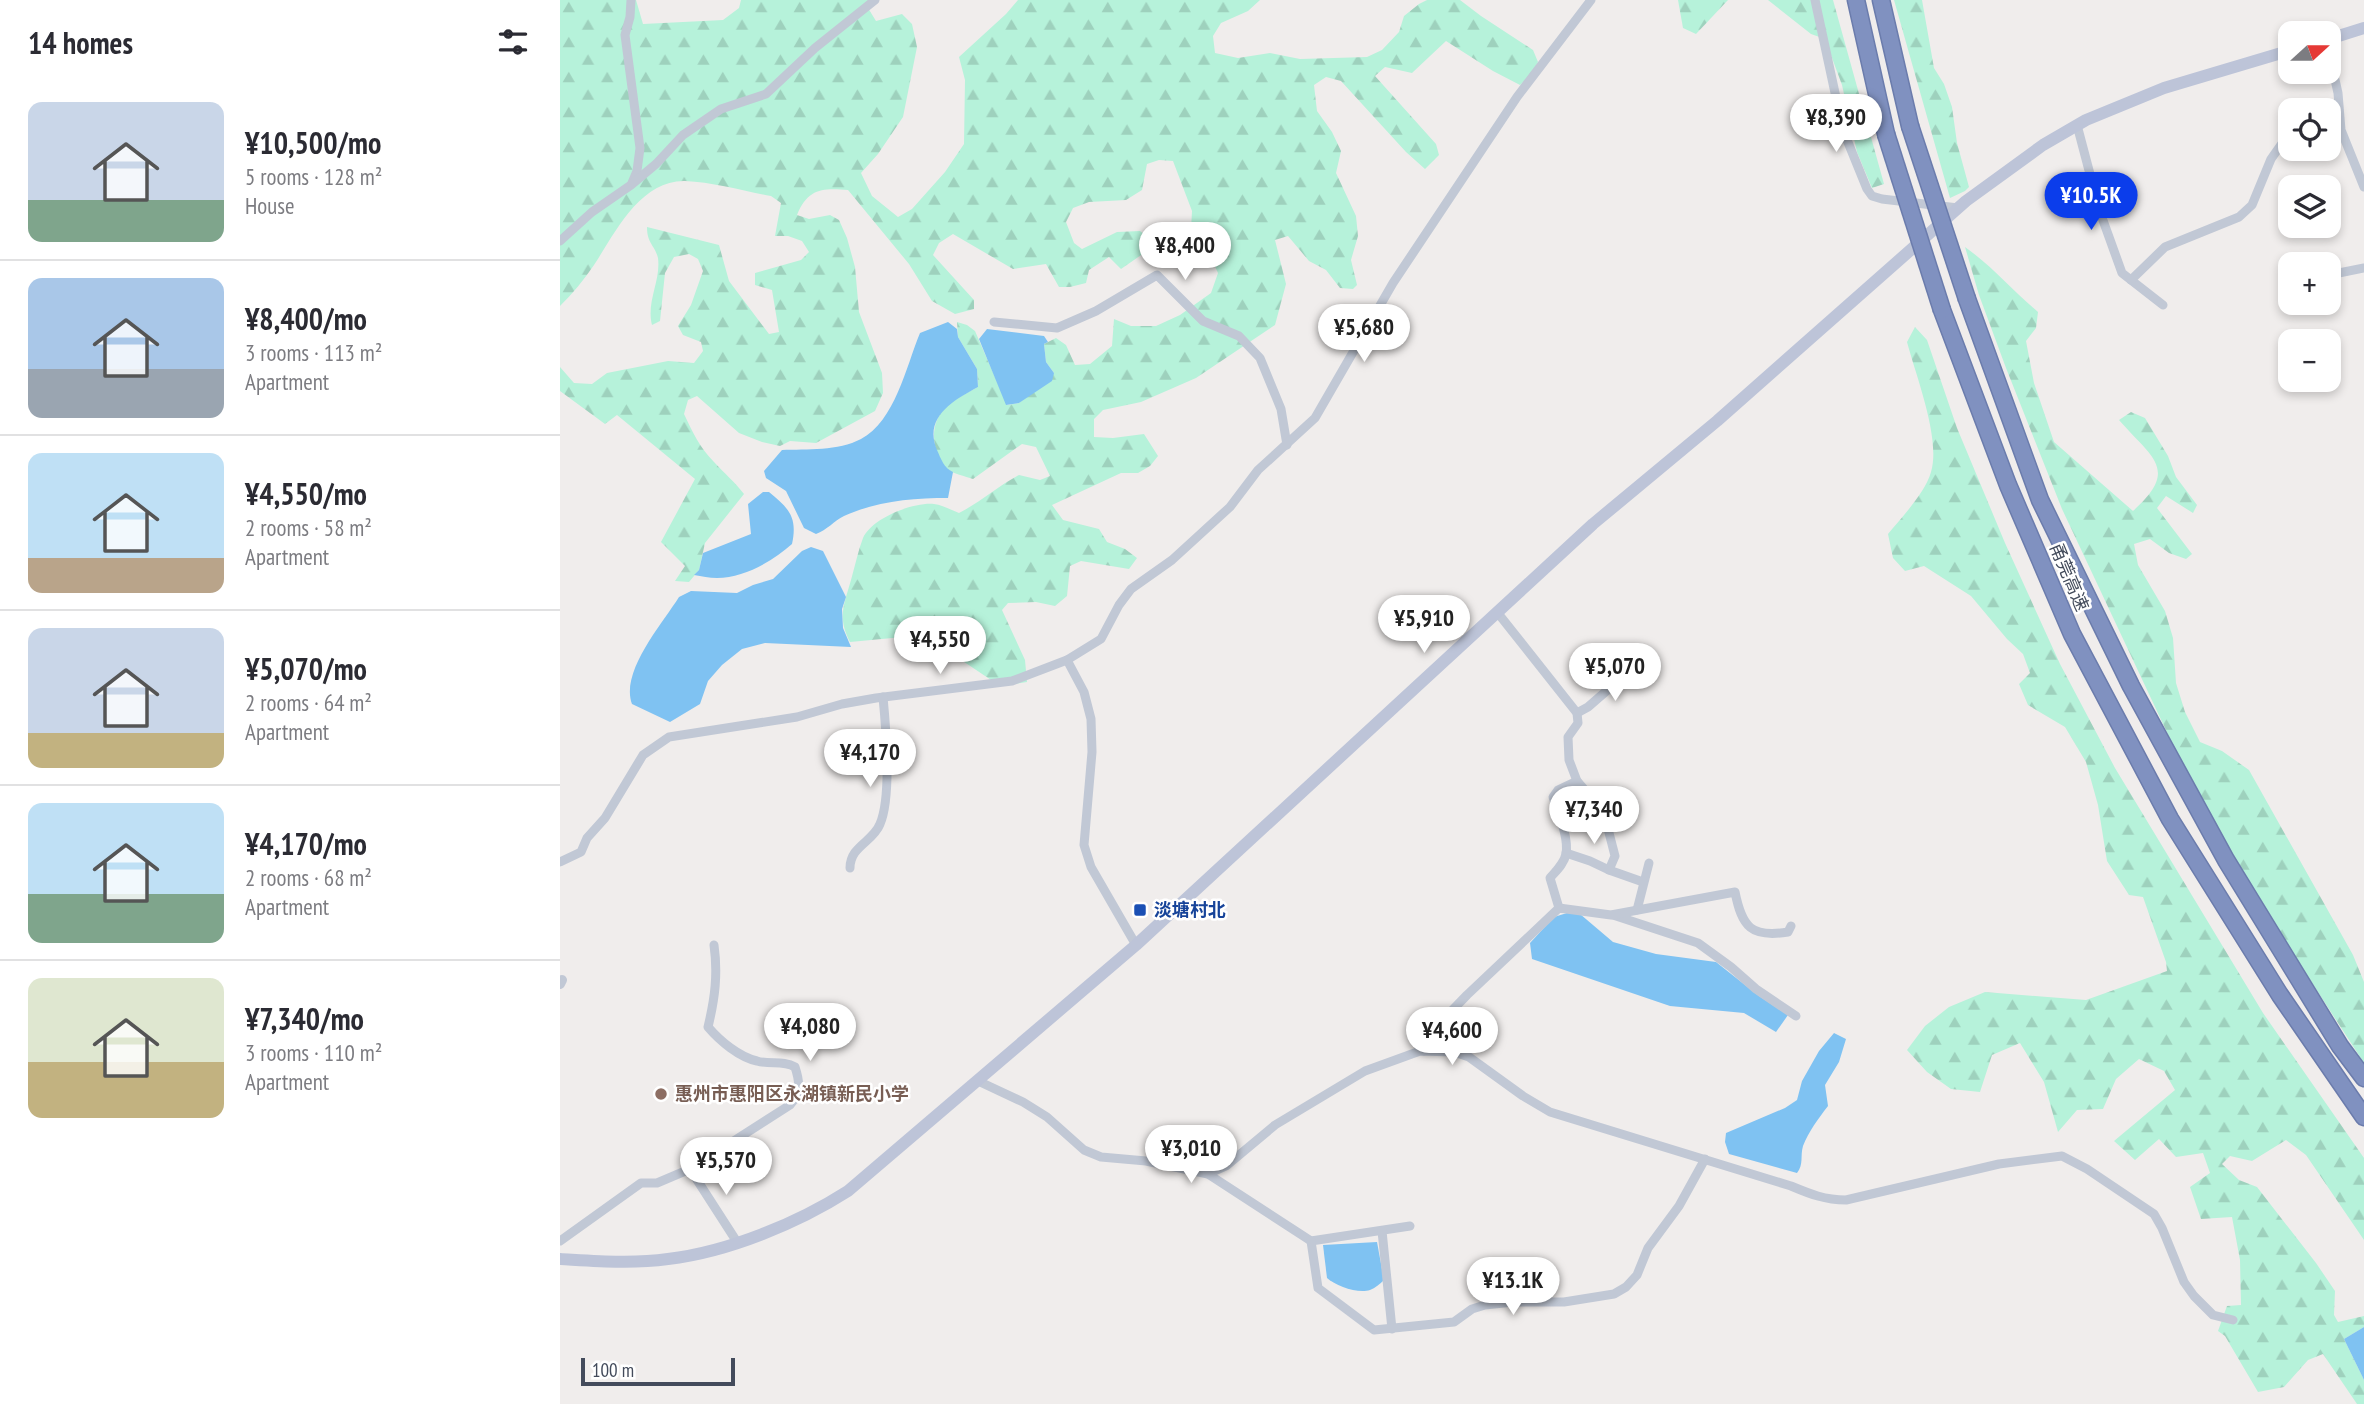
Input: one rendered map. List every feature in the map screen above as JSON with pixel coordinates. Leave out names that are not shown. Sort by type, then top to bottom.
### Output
[{"type":"highway","name":"甬莞高速","points":[[1856,0],[1886,134],[1941,310],[2008,485],[2079,647],[2170,819],[2280,995],[2364,1117]]},
{"type":"highway","name":"甬莞高速","points":[[1881,0],[1910,126],[1967,299],[2040,500],[2131,686],[2226,860],[2340,1046],[2364,1078]]},
{"type":"main road","points":[[2342,34],[2364,28]]},
{"type":"main road","points":[[560,1259],[653,1261],[697,1254],[797,1219],[848,1191],[1136,945],[1593,524],[1717,421],[1958,208],[2027,156],[2077,125],[2155,92],[2278,54]]},
{"type":"street","points":[[631,0],[625,34],[640,148],[637,171],[631,185]]},
{"type":"street","points":[[560,241],[592,212],[656,164],[683,135],[721,108],[766,94],[816,48],[875,0]]},
{"type":"street","points":[[560,862],[581,852],[587,838],[604,818],[643,755],[668,737],[797,717],[842,704],[883,697],[1012,681],[1068,660],[1101,639],[1131,589],[1172,560],[1230,507],[1258,470],[1315,418],[1393,283],[1517,97],[1591,0]]},
{"type":"street","points":[[1815,0],[1843,130],[1867,189],[1872,196],[1882,199],[1958,208]]},
{"type":"street","points":[[2077,125],[2122,273],[2163,305]]},
{"type":"street","points":[[2341,136],[2364,187]]},
{"type":"street","points":[[2131,281],[2165,247],[2239,217],[2252,205],[2271,159],[2278,149]]},
{"type":"street","points":[[2341,273],[2364,268]]},
{"type":"street","points":[[994,323],[1057,328],[1096,311],[1157,275],[1203,321],[1239,336],[1260,359],[1281,409],[1287,445]]},
{"type":"street","points":[[1497,612],[1577,713],[1578,723],[1568,737],[1569,760],[1577,780],[1589,795],[1595,813],[1607,825],[1615,856],[1609,870]]},
{"type":"street","points":[[1068,660],[1084,692],[1091,719],[1092,752],[1084,845],[1091,867],[1136,945]]},
{"type":"street","points":[[1577,713],[1634,667]]},
{"type":"street","points":[[850,868],[850,860],[859,845],[880,827],[884,811],[887,739],[883,697]]},
{"type":"street","points":[[1559,908],[1550,878],[1563,862],[1566,843],[1553,797],[1558,789],[1577,780]]},
{"type":"street","points":[[1566,853],[1643,882]]},
{"type":"street","points":[[1637,910],[1649,863]]},
{"type":"street","points":[[1611,915],[1735,892],[1741,917],[1754,929],[1776,934],[1788,932],[1791,926]]},
{"type":"street","points":[[1559,908],[1611,915],[1698,943],[1756,989],[1796,1016]]},
{"type":"street","points":[[1424,1051],[1436,1027],[1559,908]]},
{"type":"street","points":[[560,1241],[641,1183],[657,1184],[690,1169],[797,1098],[800,1081],[795,1067],[788,1063],[759,1062],[743,1056],[708,1027],[716,995],[717,967],[714,945]]},
{"type":"street","points":[[1208,1174],[1226,1166],[1275,1125],[1365,1071],[1424,1051],[1454,1052],[1469,1057],[1550,1112],[1830,1200],[1846,1200],[1998,1164],[2062,1156],[2087,1169],[2154,1214],[2184,1282],[2194,1296],[2213,1315],[2233,1320]]},
{"type":"street","points":[[978,1081],[1023,1102],[1047,1117],[1084,1150],[1101,1157],[1146,1161],[1208,1174],[1311,1241],[1410,1226]]},
{"type":"street","points":[[1311,1241],[1318,1287],[1374,1330],[1454,1322],[1472,1309],[1485,1305],[1564,1302],[1614,1294],[1626,1287],[1637,1275],[1648,1248],[1679,1206],[1705,1159]]},
{"type":"street","points":[[690,1169],[737,1242]]},
{"type":"street","points":[[1382,1231],[1392,1329]]},
{"type":"green space","points":[[560,0],[636,0],[643,24],[723,20],[739,8],[741,0],[869,0],[868,8],[876,21],[902,14],[912,24],[917,47],[903,117],[878,154],[861,173],[872,196],[898,217],[912,209],[945,172],[964,144],[965,80],[959,57],[1018,0],[1260,0],[1248,11],[1221,23],[1213,36],[1215,53],[1238,58],[1270,53],[1300,59],[1367,57],[1382,50],[1399,32],[1404,16],[1419,4],[1427,0],[1460,0],[1533,50],[1538,62],[1531,75],[1520,85],[1446,41],[1412,73],[1385,67],[1375,76],[1436,144],[1439,155],[1425,169],[1341,81],[1326,77],[1314,85],[1317,111],[1341,151],[1336,173],[1356,216],[1358,236],[1351,260],[1357,285],[1353,289],[1340,288],[1326,270],[1309,261],[1288,236],[1275,240],[1286,284],[1275,325],[1196,378],[1141,402],[1103,410],[1094,419],[1094,437],[1113,438],[1144,434],[1158,456],[1150,466],[1138,473],[1121,473],[1052,505],[1063,520],[1099,529],[1107,542],[1125,549],[1137,558],[1129,569],[1081,561],[1070,566],[1067,596],[1055,606],[1036,602],[1008,603],[1002,610],[1025,660],[1027,682],[1000,686],[924,635],[850,642],[844,625],[843,611],[861,543],[875,524],[905,509],[934,504],[959,513],[1019,475],[1040,480],[1050,476],[1036,447],[1022,444],[973,479],[950,471],[942,462],[935,446],[936,422],[952,402],[978,387],[977,369],[958,337],[957,322],[975,331],[1007,405],[1019,403],[1054,373],[1046,362],[1044,344],[1056,338],[1066,345],[1075,365],[1090,364],[1112,346],[1114,319],[1131,326],[1156,326],[1180,315],[1211,293],[1218,273],[1206,247],[1191,230],[1192,211],[1173,161],[1159,160],[1147,164],[1142,190],[1126,200],[1089,202],[1073,208],[1066,222],[1074,243],[1082,249],[1117,232],[1140,231],[1149,238],[1147,251],[1121,269],[1109,257],[1089,270],[1086,283],[1059,287],[1046,264],[1013,269],[953,234],[939,243],[933,255],[974,300],[974,309],[955,314],[932,301],[909,264],[848,190],[824,190],[806,199],[797,215],[809,219],[830,215],[839,220],[847,238],[855,267],[859,312],[882,373],[883,393],[875,411],[816,443],[790,441],[780,446],[739,433],[697,396],[688,400],[684,414],[697,439],[709,457],[744,494],[705,543],[699,570],[689,582],[675,581],[685,566],[661,542],[695,479],[617,415],[605,424],[560,391],[560,367],[574,383],[592,384],[607,373],[668,361],[694,363],[703,351],[701,342],[683,335],[678,326],[691,305],[703,271],[698,259],[689,254],[674,257],[665,273],[660,321],[652,325],[651,308],[658,258],[648,237],[647,227],[719,245],[729,281],[769,334],[779,332],[772,290],[755,285],[755,273],[801,260],[809,252],[802,241],[788,236],[775,236],[781,203],[771,196],[706,183],[669,183],[655,189],[630,211],[586,276],[560,306]]},
{"type":"green space","points":[[1678,0],[1728,0],[1696,34],[1683,28]]},
{"type":"green space","points":[[1768,0],[1833,0],[1884,184],[1872,188],[1857,152],[1842,85],[1825,39],[1811,34]]},
{"type":"green space","points":[[1894,0],[1922,0],[1934,68],[1944,84],[1952,107],[1957,143],[1969,187],[1950,198]]},
{"type":"green space","points":[[1965,247],[2038,312],[2036,328],[2026,341],[2034,383],[2054,442],[2133,511],[2147,497],[2158,474],[2150,454],[2119,420],[2131,412],[2145,418],[2168,456],[2176,477],[2197,505],[2193,513],[2166,496],[2157,508],[2192,554],[2186,559],[2169,553],[2150,539],[2134,544],[2138,565],[2165,611],[2173,638],[2176,683],[2185,712],[2200,742],[2222,751],[2249,770],[2353,955],[2364,982],[2364,1063],[2227,852],[2172,743],[2062,509],[2006,368],[1979,295]]},
{"type":"green space","points":[[1915,327],[1927,340],[1957,428],[2005,543],[2060,664],[2115,768],[2263,1013],[2364,1158],[2364,1240],[2306,1155],[2286,1140],[2252,1161],[2230,1156],[2222,1164],[2239,1180],[2257,1187],[2316,1263],[2335,1291],[2334,1315],[2338,1322],[2364,1316],[2364,1327],[2344,1339],[2364,1380],[2364,1404],[2357,1404],[2323,1354],[2308,1360],[2284,1387],[2258,1392],[2225,1336],[2218,1331],[2227,1306],[2241,1305],[2240,1260],[2232,1217],[2201,1219],[2190,1187],[2210,1173],[2203,1153],[2176,1157],[2159,1139],[2135,1160],[2114,1141],[2175,1090],[2164,1071],[2139,1059],[2116,1079],[2103,1109],[2077,1110],[2058,1132],[2044,1082],[2020,1043],[1992,1055],[1980,1092],[1951,1089],[1927,1072],[1907,1050],[1925,1026],[1949,1007],[1985,992],[2086,1000],[2167,971],[2143,897],[2129,895],[2107,861],[2098,805],[2086,762],[2065,727],[2028,705],[2019,684],[2030,673],[2023,654],[1971,596],[1924,566],[1905,571],[1893,558],[1888,534],[1924,488],[1931,472],[1933,458],[1930,425],[1907,342]]},
{"type":"water","points":[[948,322],[957,329],[958,337],[977,369],[978,387],[943,411],[934,428],[934,438],[941,460],[953,472],[948,498],[908,500],[869,507],[844,516],[816,534],[804,528],[786,491],[766,478],[764,471],[782,450],[842,446],[873,431],[891,407],[920,333]]},
{"type":"water","points":[[987,329],[1044,336],[1048,342],[1044,344],[1046,362],[1054,373],[1052,381],[1019,403],[1006,405],[979,339]]},
{"type":"water","points":[[763,492],[769,492],[790,513],[794,526],[792,544],[748,572],[717,578],[694,575],[699,570],[703,553],[751,534],[748,504]]},
{"type":"water","points":[[811,547],[823,551],[846,597],[842,609],[843,628],[851,647],[765,643],[742,649],[708,681],[700,704],[670,722],[632,704],[630,691],[637,663],[679,597],[691,591],[737,593],[773,579],[802,551]]},
{"type":"water","points":[[1567,913],[1580,914],[1613,942],[1656,954],[1716,962],[1788,1015],[1776,1032],[1744,1013],[1670,1006],[1532,959],[1530,943],[1554,917]]},
{"type":"water","points":[[1834,1033],[1846,1039],[1839,1062],[1825,1085],[1828,1106],[1805,1141],[1797,1173],[1729,1154],[1725,1142],[1726,1133],[1785,1108],[1797,1100],[1802,1081],[1819,1051]]},
{"type":"water","points":[[1377,1242],[1384,1280],[1377,1286],[1365,1291],[1353,1290],[1327,1278],[1323,1245]]},
{"type":"water","points":[[2364,1327],[2364,1380],[2344,1339]]},
{"type":"place","name":"淡塘村北","points":[[1140,910]]},
{"type":"place","name":"惠州市惠阳区永湖镇新民小学","points":[[661,1094]]}]
